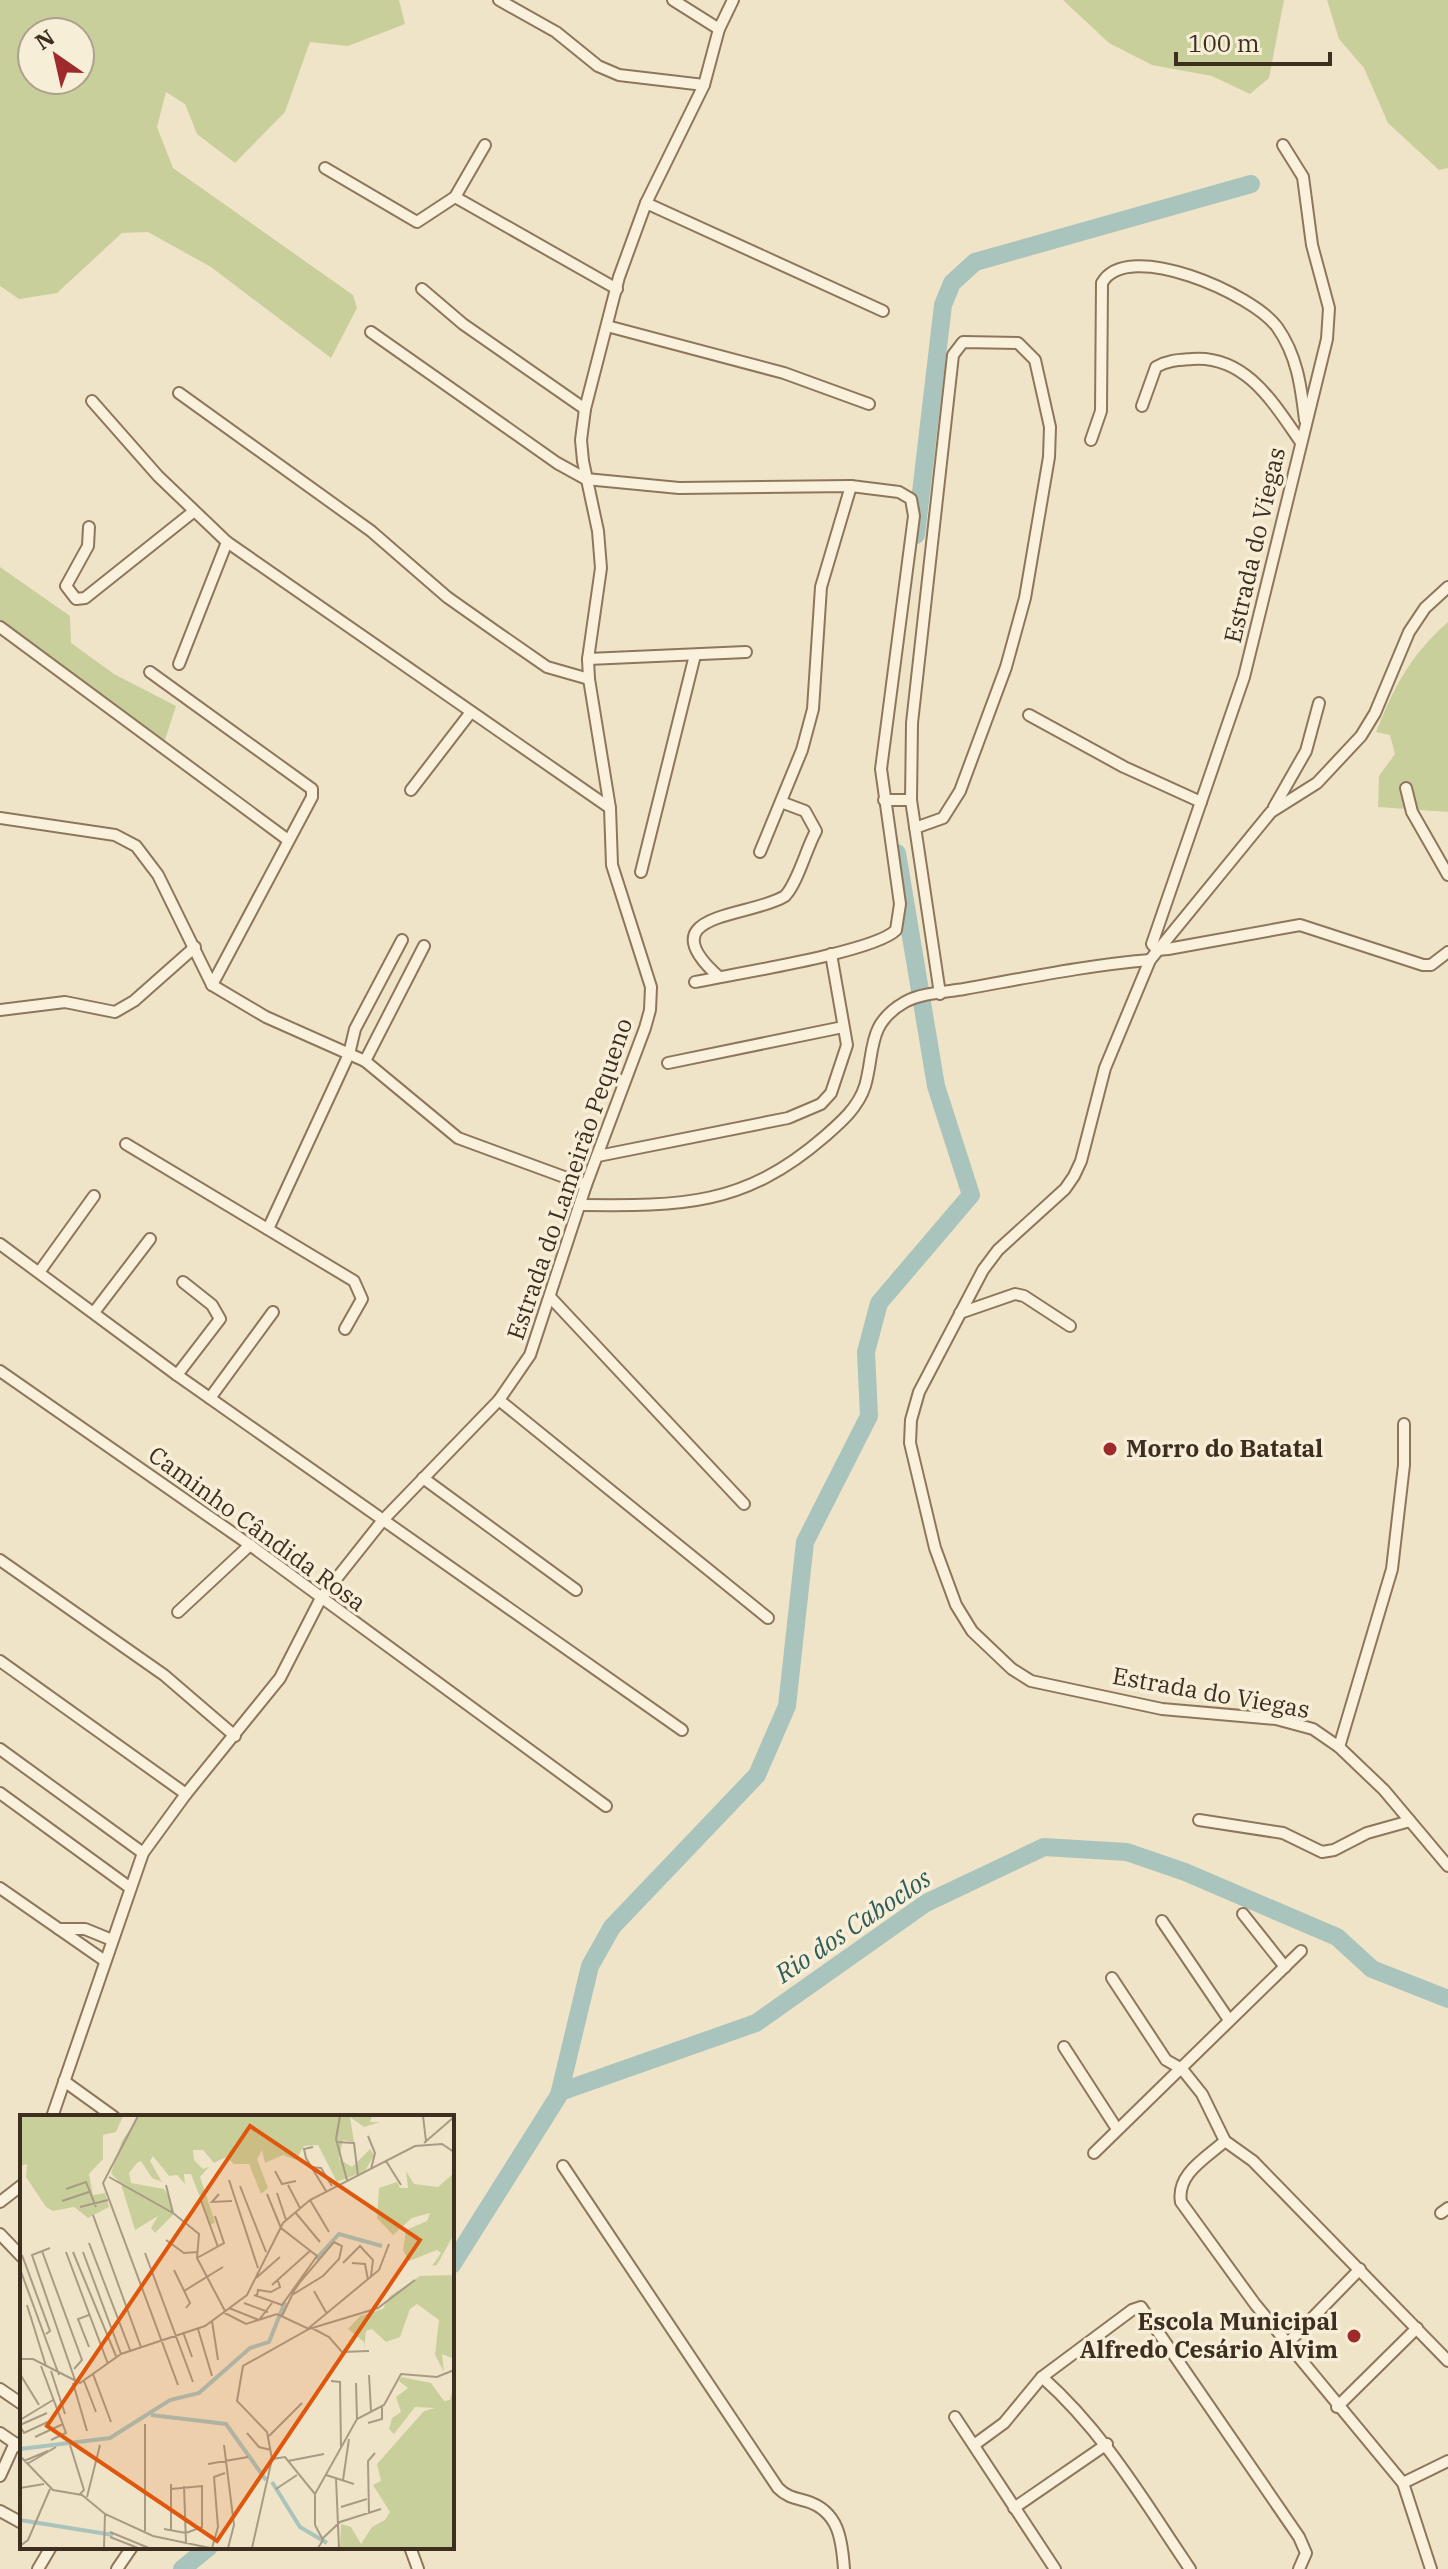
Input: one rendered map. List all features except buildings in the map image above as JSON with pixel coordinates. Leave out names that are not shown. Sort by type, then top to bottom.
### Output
[{"type":"street","points":[[499,0],[513,4],[556,32],[598,66],[619,75],[704,85]]},
{"type":"street","points":[[673,0],[719,29]]},
{"type":"street","name":"Estrada do Lameirão Pequeno","points":[[53,2115],[143,1853],[186,1794],[280,1678],[321,1598],[383,1520],[499,1400],[530,1355],[586,1185],[650,1010],[651,987],[643,957],[620,900],[612,865],[610,808],[589,679],[588,659],[601,568],[598,531],[581,440],[585,409],[617,289],[646,203],[704,85],[719,29],[733,0]]},
{"type":"street","points":[[325,168],[413,222],[424,219],[455,197],[485,145]]},
{"type":"street","name":"Estrada do Viegas","points":[[1154,955],[1152,944],[1155,934],[1244,677],[1300,441],[1319,380],[1329,308],[1312,245],[1303,177],[1283,145]]},
{"type":"street","points":[[455,197],[617,289]]},
{"type":"street","points":[[646,203],[883,311]]},
{"type":"street","points":[[1091,440],[1101,411],[1102,283],[1112,272],[1134,268],[1188,273],[1255,305],[1276,326],[1297,366],[1305,424]]},
{"type":"street","points":[[422,289],[463,324],[585,409]]},
{"type":"street","points":[[607,326],[784,373],[869,404]]},
{"type":"street","points":[[371,332],[557,463],[586,479],[679,488],[851,486],[899,492],[907,495],[914,506],[881,769],[899,922],[885,938],[831,954],[695,982]]},
{"type":"street","points":[[915,828],[943,818],[960,791],[1006,667],[1025,598],[1049,457],[1050,427],[1035,360],[1018,343],[963,342],[953,355],[912,723],[911,800],[937,994]]},
{"type":"street","points":[[1142,406],[1156,367],[1167,361],[1220,359],[1256,383],[1300,441]]},
{"type":"street","points":[[179,393],[371,531],[447,597],[516,646],[547,667],[589,679]]},
{"type":"street","points":[[92,401],[193,512],[227,542],[610,808]]},
{"type":"street","points":[[760,852],[802,750],[813,709],[821,587],[851,486]]},
{"type":"street","points":[[89,527],[88,546],[66,586],[76,599],[85,598],[193,512]]},
{"type":"street","points":[[179,664],[227,542]]},
{"type":"street","name":"Estrada do Viegas","points":[[1448,587],[1431,601],[1409,632],[1375,713],[1361,736],[1317,783],[1271,812],[1154,955],[1105,1068],[1081,1161],[1074,1176],[1065,1189],[998,1250],[960,1313],[919,1392],[911,1420],[910,1443],[947,1584],[972,1631],[989,1651],[1031,1681],[1162,1709],[1276,1719],[1313,1729],[1339,1747],[1448,1866]]},
{"type":"street","points":[[0,627],[288,840]]},
{"type":"street","points":[[588,659],[746,652]]},
{"type":"street","points":[[641,872],[695,655]]},
{"type":"street","points":[[150,672],[312,789],[212,985]]},
{"type":"street","points":[[1271,812],[1295,775],[1306,751],[1319,703]]},
{"type":"street","points":[[411,790],[471,712]]},
{"type":"street","points":[[1029,715],[1124,767],[1201,802]]},
{"type":"street","points":[[1406,788],[1412,812],[1448,875]]},
{"type":"street","points":[[884,800],[911,800]]},
{"type":"street","points":[[719,977],[693,950],[692,940],[697,932],[728,914],[785,896],[792,889],[803,855],[816,831],[805,811],[781,802]]},
{"type":"street","points":[[0,818],[115,835],[129,840],[158,875],[212,985],[244,1005],[365,1061],[458,1138],[586,1185]]},
{"type":"street","points":[[580,1205],[708,1200],[759,1182],[810,1149],[850,1112],[865,1086],[869,1048],[879,1026],[906,1001],[1300,925],[1423,965],[1431,965],[1448,952]]},
{"type":"street","points":[[268,1229],[349,1054],[355,1029],[402,940]]},
{"type":"street","points":[[365,1061],[424,946]]},
{"type":"street","points":[[0,1010],[65,1002],[115,1012],[134,1001],[195,947]]},
{"type":"street","points":[[598,1156],[808,1112],[821,1104],[835,1084],[847,1045],[831,954]]},
{"type":"street","points":[[668,1063],[843,1027]]},
{"type":"street","points":[[126,1144],[358,1285],[362,1299],[345,1329]]},
{"type":"street","points":[[40,1271],[94,1196]]},
{"type":"street","points":[[95,1311],[150,1239]]},
{"type":"street","points":[[0,1244],[95,1311],[177,1375],[682,1730]]},
{"type":"street","points":[[177,1375],[220,1319],[212,1305],[183,1282]]},
{"type":"street","points":[[960,1313],[1015,1294],[1024,1296],[1070,1326]]},
{"type":"street","points":[[551,1298],[744,1504]]},
{"type":"street","points":[[210,1398],[273,1312]]},
{"type":"street","name":"Caminho Cândida Rosa","points":[[0,1371],[250,1545],[488,1723],[606,1806]]},
{"type":"street","points":[[499,1400],[768,1618]]},
{"type":"street","points":[[1339,1747],[1392,1569],[1404,1465],[1404,1424]]},
{"type":"street","points":[[423,1478],[576,1590]]},
{"type":"street","points":[[178,1612],[250,1545]]},
{"type":"street","points":[[0,1560],[164,1675],[235,1736]]},
{"type":"street","points":[[0,1661],[186,1794]]},
{"type":"street","points":[[0,1749],[143,1853]]},
{"type":"street","points":[[0,1793],[129,1887]]},
{"type":"street","points":[[1199,1820],[1283,1833],[1322,1852],[1334,1850],[1367,1833],[1410,1821]]},
{"type":"street","points":[[0,1888],[105,1961]]},
{"type":"street","points":[[1243,1914],[1285,1967]]},
{"type":"street","points":[[1162,1921],[1229,2020]]},
{"type":"street","points":[[59,1929],[85,1929],[112,1940]]},
{"type":"street","points":[[1094,2153],[1301,1951]]},
{"type":"street","points":[[1112,1978],[1166,2060],[1182,2069],[1217,2119],[1225,2141],[1253,2161],[1448,2361]]},
{"type":"street","points":[[1064,2047],[1117,2129]]},
{"type":"street","points":[[64,2081],[111,2115]]},
{"type":"street","points":[[1225,2141],[1186,2176],[1179,2192],[1181,2202],[1287,2344],[1403,2483],[1431,2569]]},
{"type":"street","points":[[563,2166],[778,2488],[786,2495],[811,2502],[833,2519],[842,2537],[844,2569]]},
{"type":"street","points":[[0,2202],[20,2187]]},
{"type":"street","points":[[0,2234],[20,2255]]},
{"type":"street","points":[[1287,2344],[1360,2269]]},
{"type":"street","points":[[974,2445],[1004,2423],[1042,2377],[1132,2310],[1143,2309],[1299,2537],[1306,2553],[1299,2569]]},
{"type":"street","points":[[1337,2407],[1417,2328]]},
{"type":"street","points":[[1042,2377],[1082,2413],[1107,2444],[1190,2569]]},
{"type":"street","points":[[0,2389],[20,2403]]},
{"type":"street","points":[[955,2417],[1055,2569]]},
{"type":"street","points":[[0,2433],[18,2446],[0,2476]]},
{"type":"street","points":[[1014,2508],[1107,2444]]},
{"type":"street","points":[[1403,2483],[1448,2461]]},
{"type":"street","points":[[0,2512],[20,2522]]},
{"type":"street","points":[[38,2569],[50,2549]]},
{"type":"street","points":[[117,2569],[131,2549]]},
{"type":"street","points":[[411,2549],[418,2569]]},
{"type":"green space","points":[[0,0],[399,0],[405,24],[348,46],[310,42],[285,112],[235,163],[197,134],[185,104],[166,92],[157,127],[173,168],[353,295],[357,308],[331,358],[211,267],[148,232],[122,233],[57,293],[19,299],[0,286]]},
{"type":"green space","points":[[1063,0],[1284,0],[1269,78],[1250,94],[1212,76],[1152,65],[1109,43]]},
{"type":"green space","points":[[1327,0],[1448,0],[1448,168],[1439,170],[1388,123],[1364,68],[1339,39]]},
{"type":"green space","points":[[0,567],[70,616],[71,643],[114,674],[176,706],[164,743],[0,620]]},
{"type":"green space","points":[[1448,622],[1448,812],[1378,807],[1379,776],[1395,754],[1390,735],[1376,732],[1405,672],[1423,647]]},
{"type":"waterway","points":[[916,535],[943,305],[952,283],[975,262],[1251,184]]},
{"type":"waterway","points":[[454,2262],[559,2095],[590,1966],[612,1927],[757,1775],[787,1706],[805,1542],[869,1416],[866,1352],[879,1303],[971,1195],[936,1086],[897,853]]},
{"type":"waterway","name":"Rio dos Caboclos","points":[[560,2092],[756,2023],[926,1903],[1044,1847],[1127,1852],[1185,1872],[1337,1937],[1372,1969],[1448,1999]]},
{"type":"waterway","name":"Rio dos Caboclos","points":[[182,2569],[207,2549]]},
{"type":"place","name":"Morro do Batatal","points":[[1110,1449]]},
{"type":"place","name":"Escola Municipal Alfredo Cesário Alvim","points":[[1354,2336]]}]
